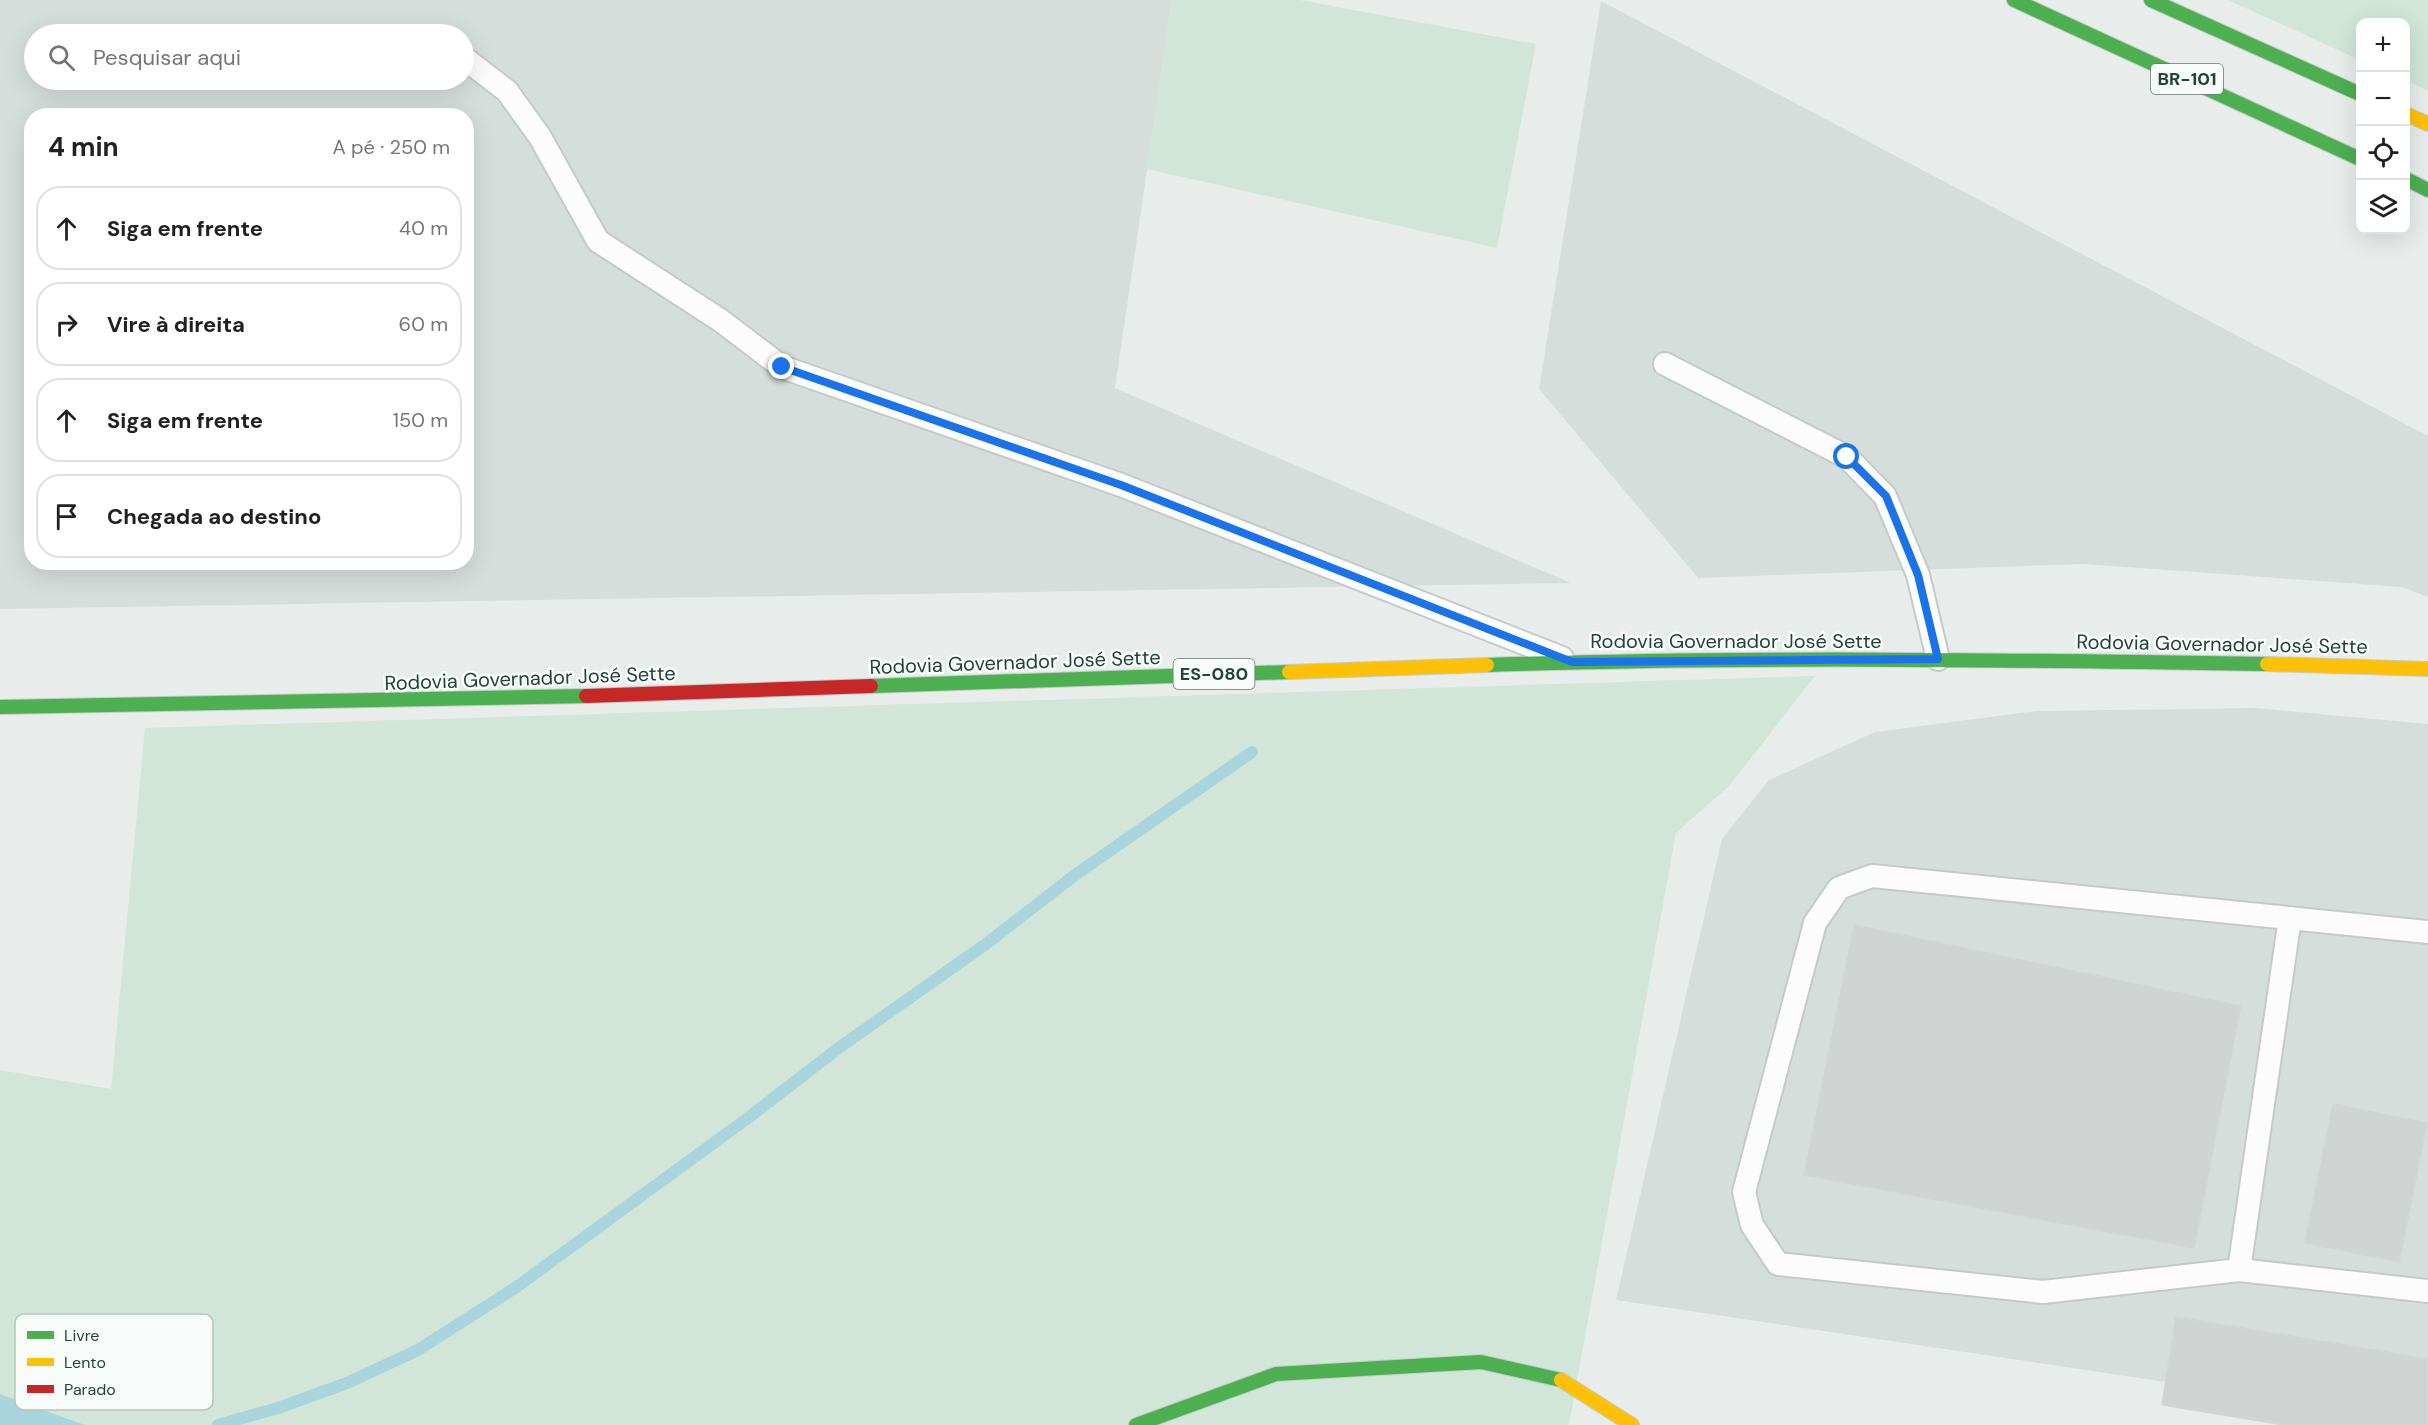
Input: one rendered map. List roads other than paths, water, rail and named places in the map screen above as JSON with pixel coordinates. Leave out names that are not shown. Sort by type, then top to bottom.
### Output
[{"type":"main road","name":"BR-101","points":[[2014,0],[2356,157]]},
{"type":"main road","name":"BR-101","points":[[2151,0],[2356,92]]},
{"type":"main road","points":[[2410,116],[2428,124]]},
{"type":"main road","points":[[2408,180],[2428,190]]},
{"type":"main road","name":"Rodovia Governador José Sette","points":[[0,707],[479,700],[1572,662],[1938,659],[2394,666],[2428,669]]},
{"type":"main road","points":[[1136,1425],[1276,1374],[1481,1362],[1565,1381],[1632,1425]]},
{"type":"lane","points":[[474,66],[507,91],[540,137],[598,241],[720,320],[782,367],[1121,485],[1572,662]]},
{"type":"lane","points":[[1665,364],[1847,457],[1886,496],[1918,575],[1938,659]]},
{"type":"lane","points":[[2428,932],[1872,876],[1839,888],[1815,923],[1744,1192],[1752,1225],[1778,1264],[2043,1292],[2239,1270],[2428,1291]]},
{"type":"lane","points":[[2239,1270],[2290,918]]},
{"type":"water","points":[[0,1394],[15,1399],[15,1410],[44,1410],[85,1425],[0,1425]]},
{"type":"waterway","points":[[218,1425],[278,1408],[347,1383],[418,1350],[515,1288],[748,1118],[840,1047],[986,944],[1075,875],[1252,752]]}]
